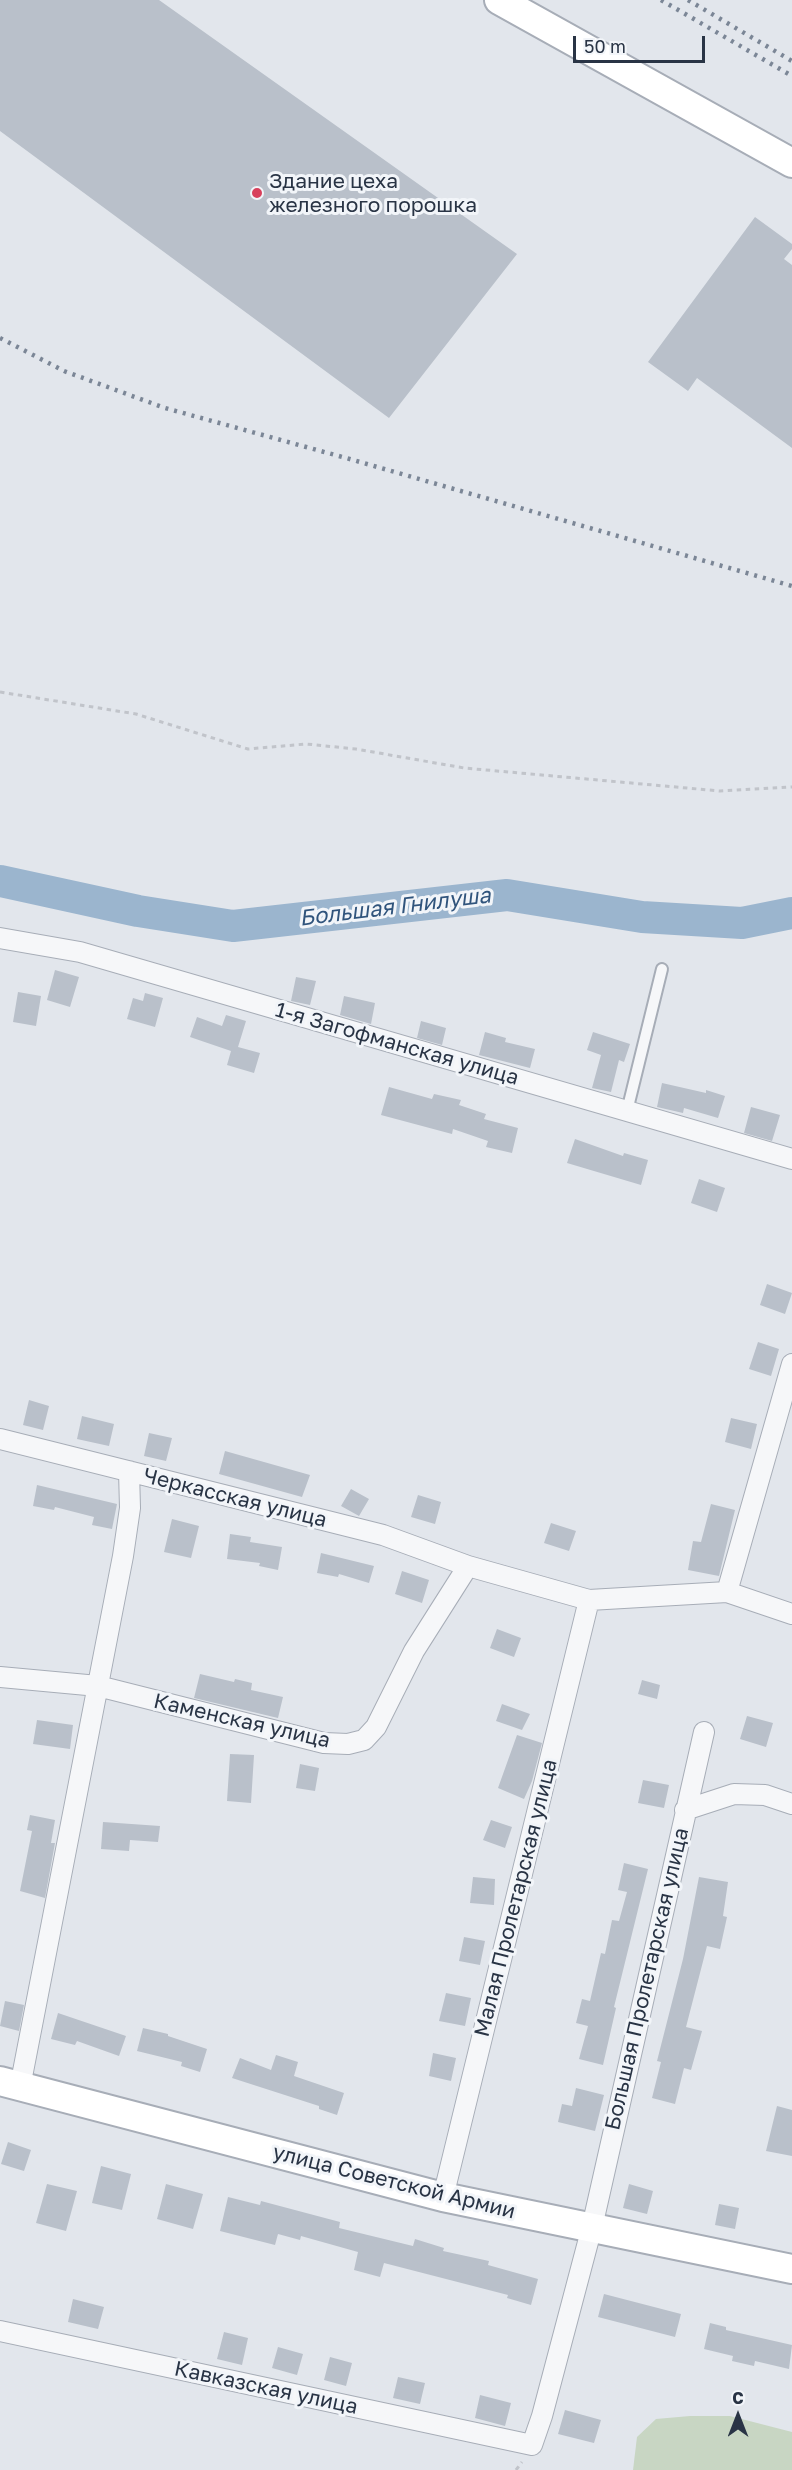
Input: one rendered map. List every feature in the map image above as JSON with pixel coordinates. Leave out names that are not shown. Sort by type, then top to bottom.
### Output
[{"type":"main road","points":[[499,0],[792,163]]},
{"type":"main road","name":"улица Советской Армии","points":[[10,2084],[443,2197],[792,2269]]},
{"type":"street","name":"1-я Загофманская улица","points":[[0,938],[80,952],[792,1159]]},
{"type":"street","points":[[792,1364],[788,1392],[727,1592],[792,1614]]},
{"type":"street","name":"Черкасская улица","points":[[0,1439],[383,1535],[468,1566],[589,1600],[727,1592]]},
{"type":"street","points":[[10,2084],[98,1686],[129,1517],[129,1471]]},
{"type":"street","name":"Каменская улица","points":[[0,1677],[98,1686],[324,1743],[348,1744],[364,1740],[376,1727],[414,1652],[468,1566]]},
{"type":"street","name":"Малая Пролетарская улица","points":[[443,2197],[589,1600]]},
{"type":"street","name":"Большая Пролетарская улица","points":[[532,2445],[592,2227],[704,1732]]},
{"type":"street","points":[[685,1809],[734,1794],[765,1795],[792,1804]]},
{"type":"street","name":"Кавказская улица","points":[[0,2331],[532,2445]]},
{"type":"lane","points":[[627,1111],[662,969]]},
{"type":"path","points":[[0,692],[136,714],[248,749],[306,744],[356,749],[464,768],[720,791],[792,787]]},
{"type":"green space","points":[[730,2416],[792,2432],[792,2470],[633,2470],[637,2437],[656,2419]]},
{"type":"building","name":"Здание цеха железного порошка","points":[[0,0],[159,0],[517,254],[389,418],[0,131]]},
{"type":"building","points":[[755,217],[792,244],[792,249],[784,259],[792,265],[792,448],[697,378],[688,391],[648,362]]},
{"type":"building","points":[[55,970],[79,977],[70,1007],[47,1000]]},
{"type":"building","points":[[296,977],[316,981],[310,1005],[291,1001]]},
{"type":"building","points":[[18,992],[41,996],[36,1026],[13,1022]]},
{"type":"building","points":[[145,993],[163,998],[155,1027],[127,1019],[133,998],[143,1001]]},
{"type":"building","points":[[344,996],[375,1003],[371,1024],[340,1015]]},
{"type":"building","points":[[226,1015],[246,1021],[238,1047],[260,1053],[254,1073],[227,1065],[231,1051],[190,1037],[197,1017],[222,1026]]},
{"type":"building","points":[[421,1021],[446,1028],[442,1045],[417,1038]]},
{"type":"building","points":[[485,1032],[506,1038],[505,1042],[535,1049],[530,1068],[479,1055]]},
{"type":"building","points":[[593,1032],[630,1044],[624,1062],[619,1060],[611,1092],[592,1088],[601,1055],[587,1050]]},
{"type":"building","points":[[662,1083],[706,1093],[706,1090],[725,1096],[718,1118],[684,1108],[683,1113],[657,1107]]},
{"type":"building","points":[[389,1087],[432,1099],[434,1094],[461,1100],[459,1105],[486,1114],[484,1119],[518,1128],[512,1153],[486,1147],[488,1141],[453,1129],[452,1134],[381,1115]]},
{"type":"building","points":[[751,1107],[780,1115],[772,1141],[744,1133]]},
{"type":"building","points":[[575,1139],[623,1156],[624,1153],[648,1160],[641,1185],[567,1163]]},
{"type":"building","points":[[699,1179],[725,1188],[717,1212],[691,1203]]},
{"type":"building","points":[[767,1284],[792,1293],[785,1314],[760,1305]]},
{"type":"building","points":[[758,1342],[779,1349],[771,1376],[749,1369]]},
{"type":"building","points":[[29,1400],[49,1406],[43,1430],[23,1425]]},
{"type":"building","points":[[82,1416],[114,1424],[109,1446],[77,1439]]},
{"type":"building","points":[[731,1418],[757,1424],[751,1449],[725,1442]]},
{"type":"building","points":[[149,1433],[172,1438],[166,1461],[144,1456]]},
{"type":"building","points":[[225,1451],[310,1475],[302,1497],[219,1474]]},
{"type":"building","points":[[37,1485],[117,1504],[112,1529],[92,1525],[94,1517],[55,1507],[54,1510],[33,1506]]},
{"type":"building","points":[[351,1489],[369,1499],[359,1516],[341,1506]]},
{"type":"building","points":[[418,1495],[441,1502],[435,1524],[411,1517]]},
{"type":"building","points":[[711,1504],[735,1510],[719,1576],[688,1570],[693,1541],[701,1542]]},
{"type":"building","points":[[172,1519],[199,1526],[191,1558],[164,1552]]},
{"type":"building","points":[[551,1523],[576,1531],[569,1551],[544,1543]]},
{"type":"building","points":[[230,1534],[251,1537],[250,1542],[282,1547],[278,1570],[259,1566],[260,1563],[227,1559]]},
{"type":"building","points":[[321,1553],[374,1566],[369,1583],[339,1574],[338,1577],[317,1573]]},
{"type":"building","points":[[402,1571],[429,1580],[422,1603],[395,1594]]},
{"type":"building","points":[[497,1629],[521,1638],[514,1657],[490,1648]]},
{"type":"building","points":[[200,1674],[234,1682],[235,1679],[252,1683],[251,1690],[283,1697],[278,1718],[194,1698]]},
{"type":"building","points":[[642,1680],[660,1685],[657,1699],[638,1694]]},
{"type":"building","points":[[502,1704],[530,1714],[522,1730],[496,1721]]},
{"type":"building","points":[[747,1716],[773,1723],[766,1747],[740,1739]]},
{"type":"building","points":[[37,1720],[73,1725],[70,1749],[33,1744]]},
{"type":"building","points":[[517,1735],[542,1743],[532,1781],[524,1799],[498,1788]]},
{"type":"building","points":[[230,1754],[254,1755],[251,1803],[227,1801]]},
{"type":"building","points":[[300,1764],[319,1768],[315,1791],[296,1788]]},
{"type":"building","points":[[643,1780],[669,1785],[664,1808],[638,1803]]},
{"type":"building","points":[[30,1815],[55,1820],[51,1843],[55,1843],[45,1898],[20,1891],[32,1831],[27,1830]]},
{"type":"building","points":[[491,1820],[512,1827],[505,1848],[483,1840]]},
{"type":"building","points":[[103,1822],[160,1826],[158,1842],[130,1840],[129,1851],[101,1849]]},
{"type":"building","points":[[624,1863],[648,1869],[614,2007],[616,2008],[603,2065],[579,2059],[588,2026],[576,2023],[582,1999],[590,2001],[601,1953],[605,1954],[612,1920],[619,1921],[627,1892],[618,1890]]},
{"type":"building","points":[[473,1877],[495,1879],[494,1905],[470,1903]]},
{"type":"building","points":[[699,1877],[728,1882],[723,1916],[727,1917],[720,1949],[707,1946],[686,2027],[702,2031],[691,2070],[684,2068],[675,2104],[652,2098],[661,2062],[657,2061],[683,1959]]},
{"type":"building","points":[[464,1937],[485,1941],[480,1965],[459,1961]]},
{"type":"building","points":[[446,1993],[471,1998],[465,2026],[439,2021]]},
{"type":"building","points":[[5,2001],[24,2005],[19,2031],[0,2026]]},
{"type":"building","points":[[58,2013],[126,2036],[119,2056],[77,2041],[75,2045],[51,2039]]},
{"type":"building","points":[[143,2028],[168,2034],[168,2036],[207,2049],[200,2072],[181,2066],[182,2062],[137,2051]]},
{"type":"building","points":[[433,2053],[456,2058],[451,2081],[429,2076]]},
{"type":"building","points":[[276,2055],[298,2062],[294,2076],[344,2093],[337,2115],[319,2109],[319,2106],[232,2078],[240,2058],[271,2070]]},
{"type":"building","points":[[576,2088],[604,2095],[595,2131],[558,2122],[562,2104],[572,2106]]},
{"type":"building","points":[[777,2106],[792,2110],[792,2156],[766,2151]]},
{"type":"building","points":[[8,2142],[31,2150],[24,2171],[1,2164]]},
{"type":"building","points":[[101,2166],[131,2174],[122,2210],[92,2203]]},
{"type":"building","points":[[47,2184],[77,2191],[66,2231],[36,2223]]},
{"type":"building","points":[[166,2184],[203,2194],[193,2229],[157,2219]]},
{"type":"building","points":[[629,2184],[653,2191],[647,2214],[623,2208]]},
{"type":"building","points":[[228,2197],[260,2205],[261,2201],[340,2222],[339,2228],[413,2246],[415,2239],[444,2248],[443,2251],[489,2261],[488,2265],[538,2279],[531,2305],[507,2298],[508,2295],[384,2263],[380,2277],[354,2270],[358,2252],[301,2236],[300,2240],[278,2234],[275,2245],[220,2231]]},
{"type":"building","points":[[719,2204],[739,2208],[735,2229],[715,2225]]},
{"type":"building","points":[[604,2294],[681,2314],[675,2337],[598,2317]]},
{"type":"building","points":[[73,2299],[104,2307],[98,2329],[68,2322]]},
{"type":"building","points":[[710,2323],[726,2327],[726,2330],[792,2345],[789,2369],[755,2361],[754,2366],[732,2361],[733,2356],[704,2349]]},
{"type":"building","points":[[224,2332],[248,2338],[242,2365],[217,2359]]},
{"type":"building","points":[[278,2347],[303,2354],[297,2375],[272,2368]]},
{"type":"building","points":[[330,2357],[352,2363],[346,2386],[324,2380]]},
{"type":"building","points":[[398,2377],[425,2383],[420,2404],[393,2398]]},
{"type":"building","points":[[480,2395],[511,2403],[505,2426],[475,2418]]},
{"type":"building","points":[[565,2410],[601,2420],[594,2443],[558,2434]]},
{"type":"waterway","name":"Большая Гнилуша","points":[[0,881],[138,911],[233,926],[507,895],[642,917],[742,923],[792,913]]},
{"type":"railway","points":[[661,0],[792,76]]},
{"type":"railway","points":[[688,0],[792,61]]},
{"type":"railway","points":[[0,338],[64,371],[165,408],[792,586]]},
{"type":"place","name":"Здание цеха железного порошка","points":[[257,193]]}]
